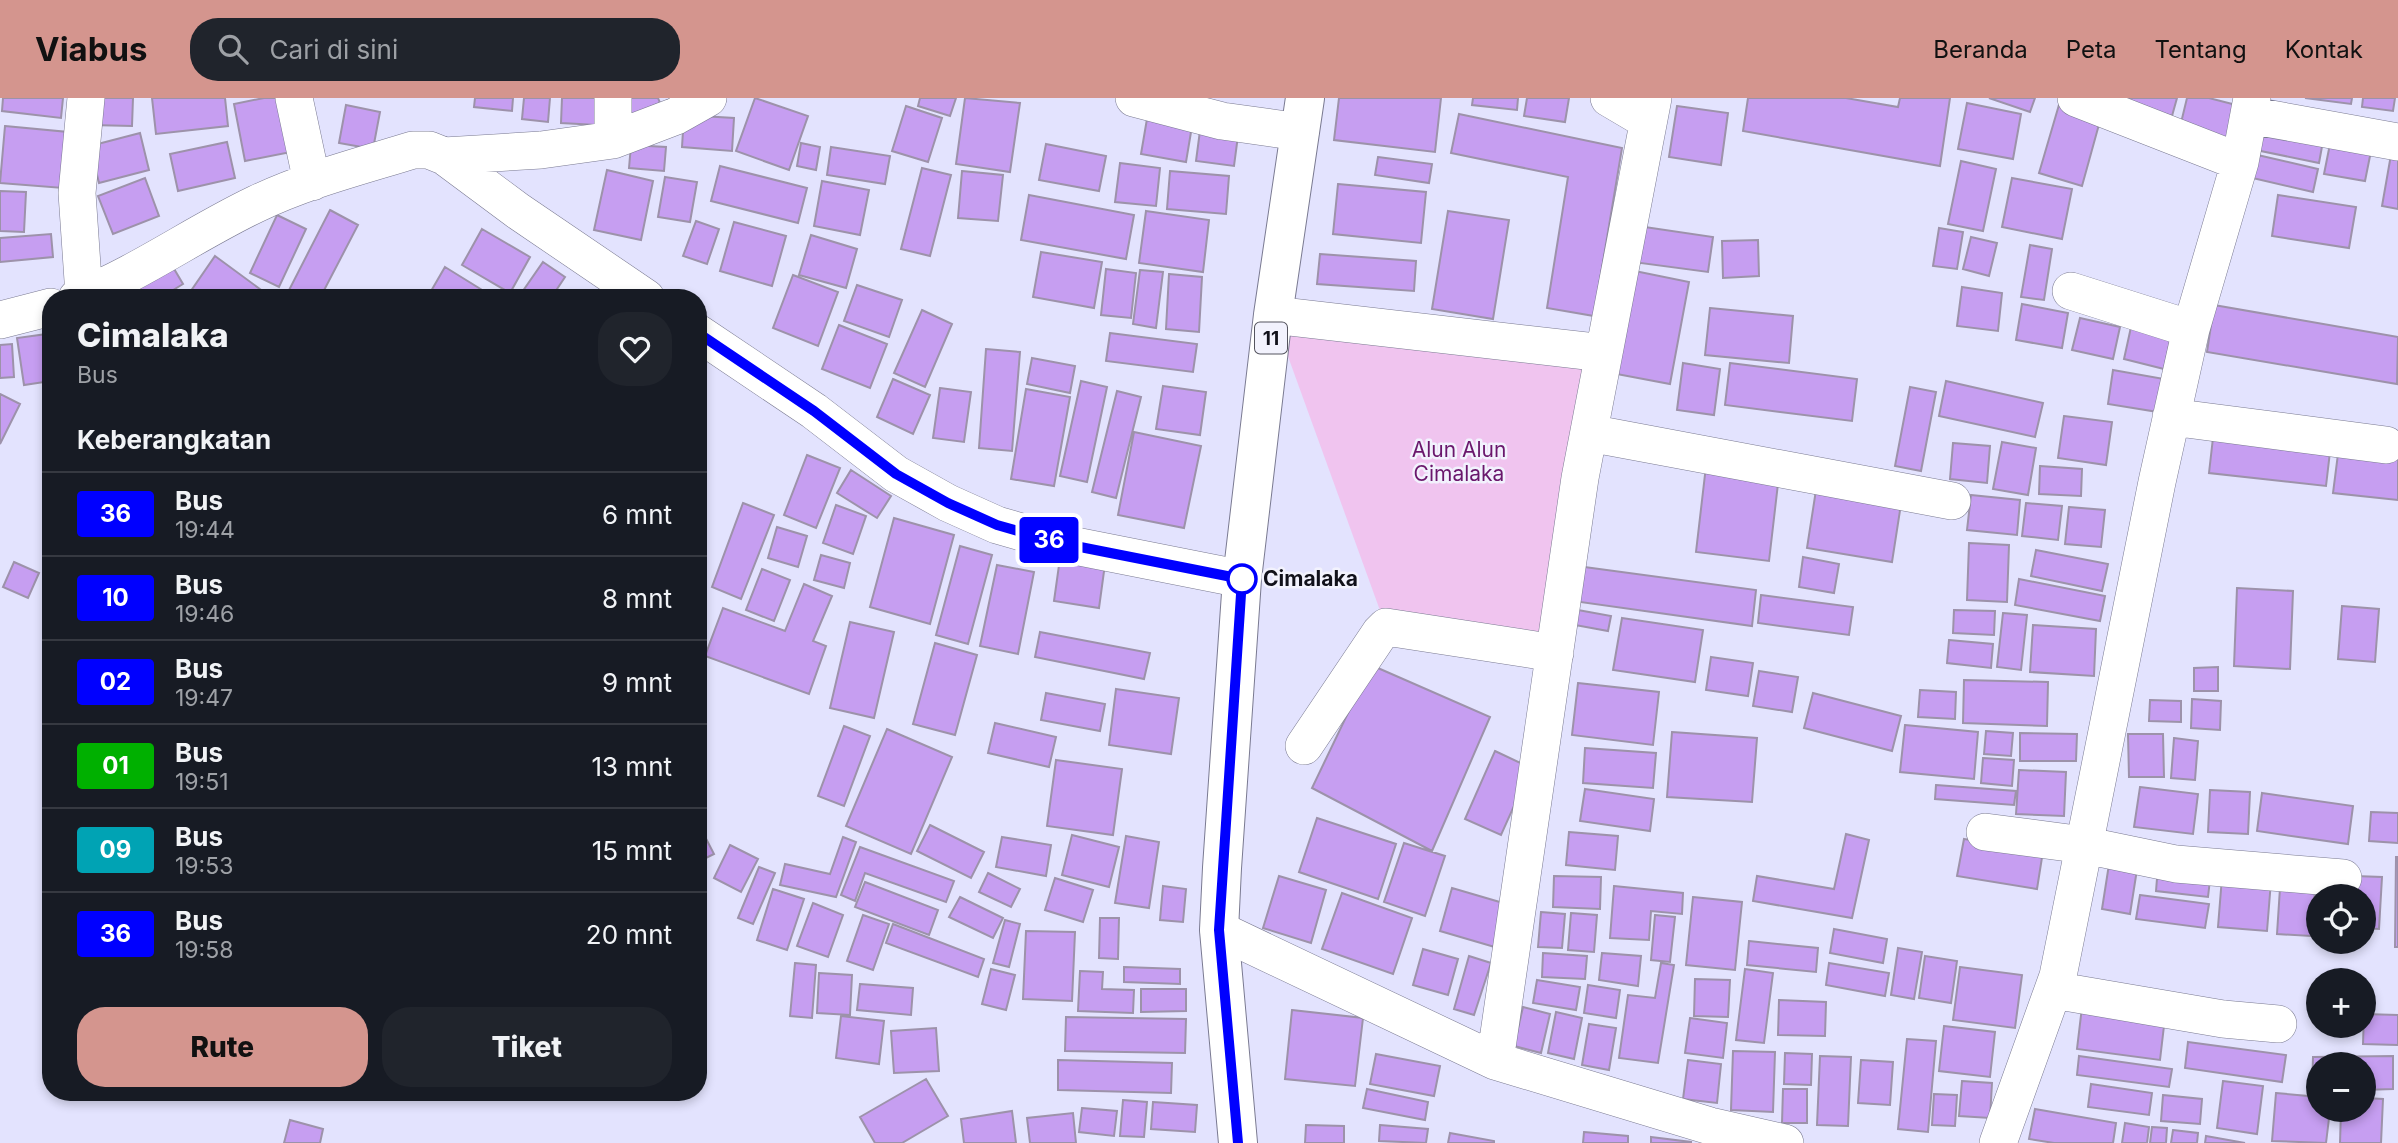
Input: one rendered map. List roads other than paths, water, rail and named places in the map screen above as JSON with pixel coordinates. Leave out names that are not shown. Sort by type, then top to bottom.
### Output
[{"type":"highway","name":"11","points":[[1238,1143],[1219,930],[1242,579],[1273,315],[1302,115]]},
{"type":"street","points":[[71,289],[86,98]]},
{"type":"street","points":[[294,98],[312,182]]},
{"type":"street","points":[[613,98],[613,140]]},
{"type":"street","points":[[459,167],[541,150],[613,140],[676,116],[708,98]]},
{"type":"street","points":[[1133,98],[1222,121],[1302,115]]},
{"type":"street","points":[[1495,1061],[1589,433],[1651,110],[1609,98]]},
{"type":"street","points":[[2076,98],[2240,162]]},
{"type":"street","points":[[1998,1143],[2058,976],[2190,329],[2240,162],[2251,106],[2398,142]]},
{"type":"street","points":[[96,289],[120,279],[258,203],[312,182],[413,150],[429,150],[459,167],[633,289]]},
{"type":"street","points":[[2071,291],[2190,329]]},
{"type":"street","points":[[0,320],[42,308]]},
{"type":"street","points":[[1273,315],[1604,353]]},
{"type":"street","points":[[707,339],[814,411],[896,474],[948,503],[997,525],[1060,543],[1242,579]]},
{"type":"street","points":[[2171,417],[2386,445]]},
{"type":"street","points":[[1589,433],[1952,501]]},
{"type":"street","points":[[1304,746],[1380,633],[1387,627],[1555,653]]},
{"type":"street","points":[[1985,832],[2084,845],[2176,864],[2343,877]]},
{"type":"street","points":[[1219,930],[1495,1061],[1710,1126],[1785,1143]]},
{"type":"street","points":[[2053,990],[2223,1019],[2278,1024]]},
{"type":"place","name":"Cimalaka","points":[[1242,579]]},
{"type":"park label","name":"Alun Alun Cimalaka","points":[[1459,462]]}]
